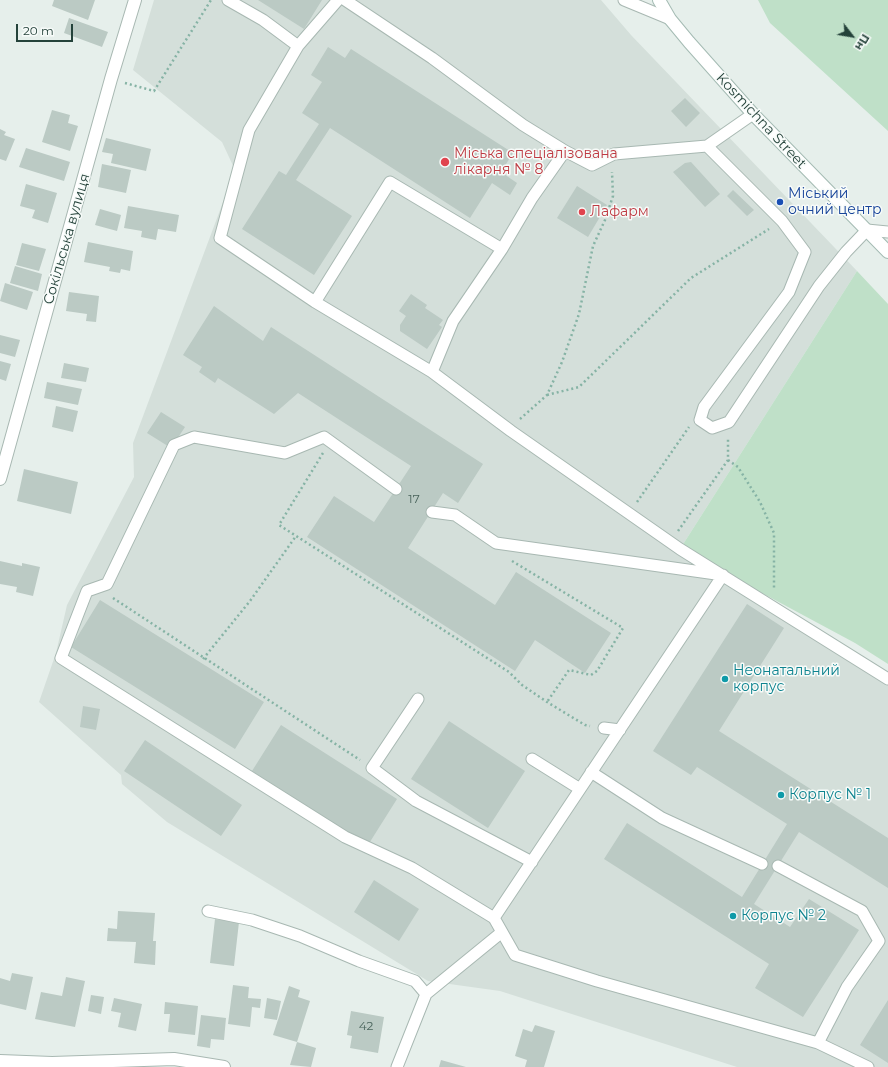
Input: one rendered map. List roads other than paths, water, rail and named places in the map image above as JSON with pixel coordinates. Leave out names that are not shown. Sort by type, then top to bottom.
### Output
[{"type":"street","name":"Сокільська вулиця","points":[[0,479],[111,79],[135,0]]},
{"type":"street","name":"Kosmichna Street","points":[[659,0],[670,19],[753,114],[888,252]]},
{"type":"street","points":[[0,1061],[52,1063],[174,1059],[224,1067]]},
{"type":"lane","points":[[228,0],[263,20],[298,46]]},
{"type":"lane","points":[[338,0],[298,46],[249,130],[220,238],[315,302],[432,372],[511,431],[680,550],[723,575],[888,679]]},
{"type":"lane","points":[[345,0],[432,58],[523,125],[565,151],[592,165],[614,154],[707,146],[753,114]]},
{"type":"lane","points":[[624,0],[670,19]]},
{"type":"lane","points":[[707,146],[782,222],[805,252],[789,292],[704,407],[700,420],[712,428],[729,422],[819,286],[867,230],[888,232]]},
{"type":"lane","points":[[432,372],[453,321],[502,249],[532,198],[565,151]]},
{"type":"lane","points":[[315,302],[390,182],[502,249]]},
{"type":"lane","points":[[396,489],[324,437],[285,454],[194,436],[174,445],[107,584],[87,591],[61,658],[345,837],[412,868],[494,918],[515,955],[597,981],[818,1043],[868,1067]]},
{"type":"lane","points":[[432,512],[455,516],[496,543],[723,575]]},
{"type":"lane","points":[[494,918],[723,575]]},
{"type":"lane","points":[[418,699],[372,768],[416,801],[532,862]]},
{"type":"lane","points":[[604,728],[620,730]]},
{"type":"lane","points":[[532,759],[580,789]]},
{"type":"lane","points":[[592,772],[662,818],[762,864]]},
{"type":"lane","points":[[778,866],[862,911],[879,941],[847,987],[818,1043]]},
{"type":"lane","points":[[208,911],[252,920],[300,936],[359,961],[415,982],[426,994]]},
{"type":"lane","points":[[397,1067],[426,994],[502,932]]},
{"type":"place","name":"Міська спеціалізована лікарня № 8","points":[[445,162]]},
{"type":"place","name":"Міський очний центр","points":[[780,202]]},
{"type":"place","name":"Лафарм","points":[[582,212]]},
{"type":"place","name":"Неонатальний корпус","points":[[725,679]]},
{"type":"place","name":"Корпус № 1","points":[[781,795]]},
{"type":"place","name":"Корпус № 2","points":[[733,916]]}]
